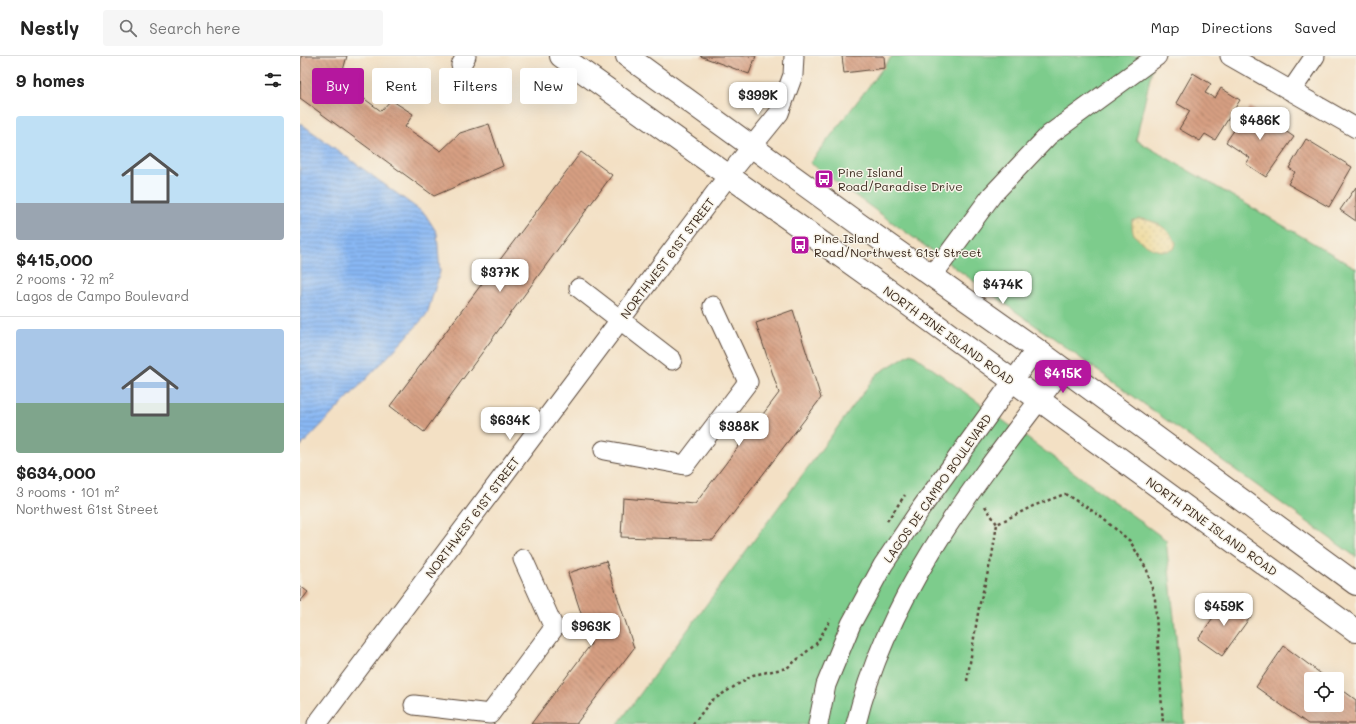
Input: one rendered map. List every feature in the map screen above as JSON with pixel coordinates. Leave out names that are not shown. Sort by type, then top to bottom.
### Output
[{"type":"main road","name":"NORTH PINE ISLAND ROAD","points":[[561,56],[1356,630]]},
{"type":"main road","points":[[627,56],[932,276],[1036,349],[1356,584]]},
{"type":"street","name":"NORTHWEST 61ST STREET","points":[[317,724],[728,176],[780,113],[793,75],[794,56]]},
{"type":"street","points":[[932,276],[992,196],[1049,135],[1157,56]]},
{"type":"street","points":[[1230,56],[1356,128]]},
{"type":"street","points":[[1291,90],[1315,56]]},
{"type":"street","points":[[579,288],[672,360]]},
{"type":"street","points":[[604,450],[685,465],[748,382],[713,306]]},
{"type":"street","name":"LAGOS DE CAMPO BOULEVARD","points":[[818,724],[826,685],[851,624],[883,565],[922,507],[1036,349]]},
{"type":"street","points":[[856,724],[863,695],[885,638],[914,582],[948,523],[1063,369]]},
{"type":"street","points":[[414,705],[490,714],[554,628],[523,559]]},
{"type":"path","points":[[967,681],[979,607],[992,556],[997,524],[1033,506],[1065,494],[1096,513],[1130,541],[1147,570],[1155,599],[1163,724]]},
{"type":"path","points":[[693,724],[711,701],[753,675],[787,668],[816,644]]},
{"type":"green space","points":[[892,56],[1155,56],[1136,140],[1356,268],[1356,557],[810,163]]},
{"type":"green space","points":[[911,353],[1166,540],[1185,724],[618,724],[877,374]]},
{"type":"sand","points":[[1144,219],[1156,223],[1170,233],[1176,243],[1174,249],[1164,251],[1154,249],[1140,241],[1133,232],[1132,228],[1132,221]]},
{"type":"water","points":[[300,123],[425,214],[437,233],[440,272],[427,314],[403,341],[300,447]]},
{"type":"building","points":[[301,56],[347,56],[344,68],[312,68],[312,104],[364,104],[364,99],[381,111],[387,104],[397,104],[413,114],[405,127],[441,151],[460,133],[489,124],[503,166],[434,196],[300,98]]},
{"type":"building","points":[[700,56],[756,56],[749,74]]},
{"type":"building","points":[[842,56],[884,56],[885,68],[844,73]]},
{"type":"building","points":[[1193,73],[1211,84],[1205,93],[1215,98],[1221,88],[1240,100],[1215,140],[1205,134],[1200,141],[1179,129],[1190,111],[1176,103]]},
{"type":"building","points":[[1250,107],[1294,137],[1266,177],[1246,164],[1250,158],[1226,142]]},
{"type":"building","points":[[1306,139],[1352,167],[1329,207],[1288,184],[1295,172],[1289,168]]},
{"type":"building","points":[[581,152],[612,175],[424,432],[390,406]]},
{"type":"building","points":[[1356,187],[1356,221],[1340,210]]},
{"type":"building","points":[[793,310],[821,398],[713,540],[621,537],[623,498],[695,504],[779,393],[756,323]]},
{"type":"building","points":[[606,561],[634,648],[576,724],[531,724],[591,644],[568,573]]},
{"type":"building","points":[[300,586],[308,592],[300,602]]},
{"type":"building","points":[[1226,599],[1251,616],[1222,656],[1198,639]]},
{"type":"building","points":[[1284,646],[1319,672],[1304,672],[1304,712],[1344,712],[1344,691],[1356,700],[1356,724],[1308,724],[1256,687]]},
{"type":"place","name":"Pine Island Road/Paradise Drive","points":[[824,179]]},
{"type":"place","name":"Pine Island Road/Northwest 61st Street","points":[[800,245]]}]
